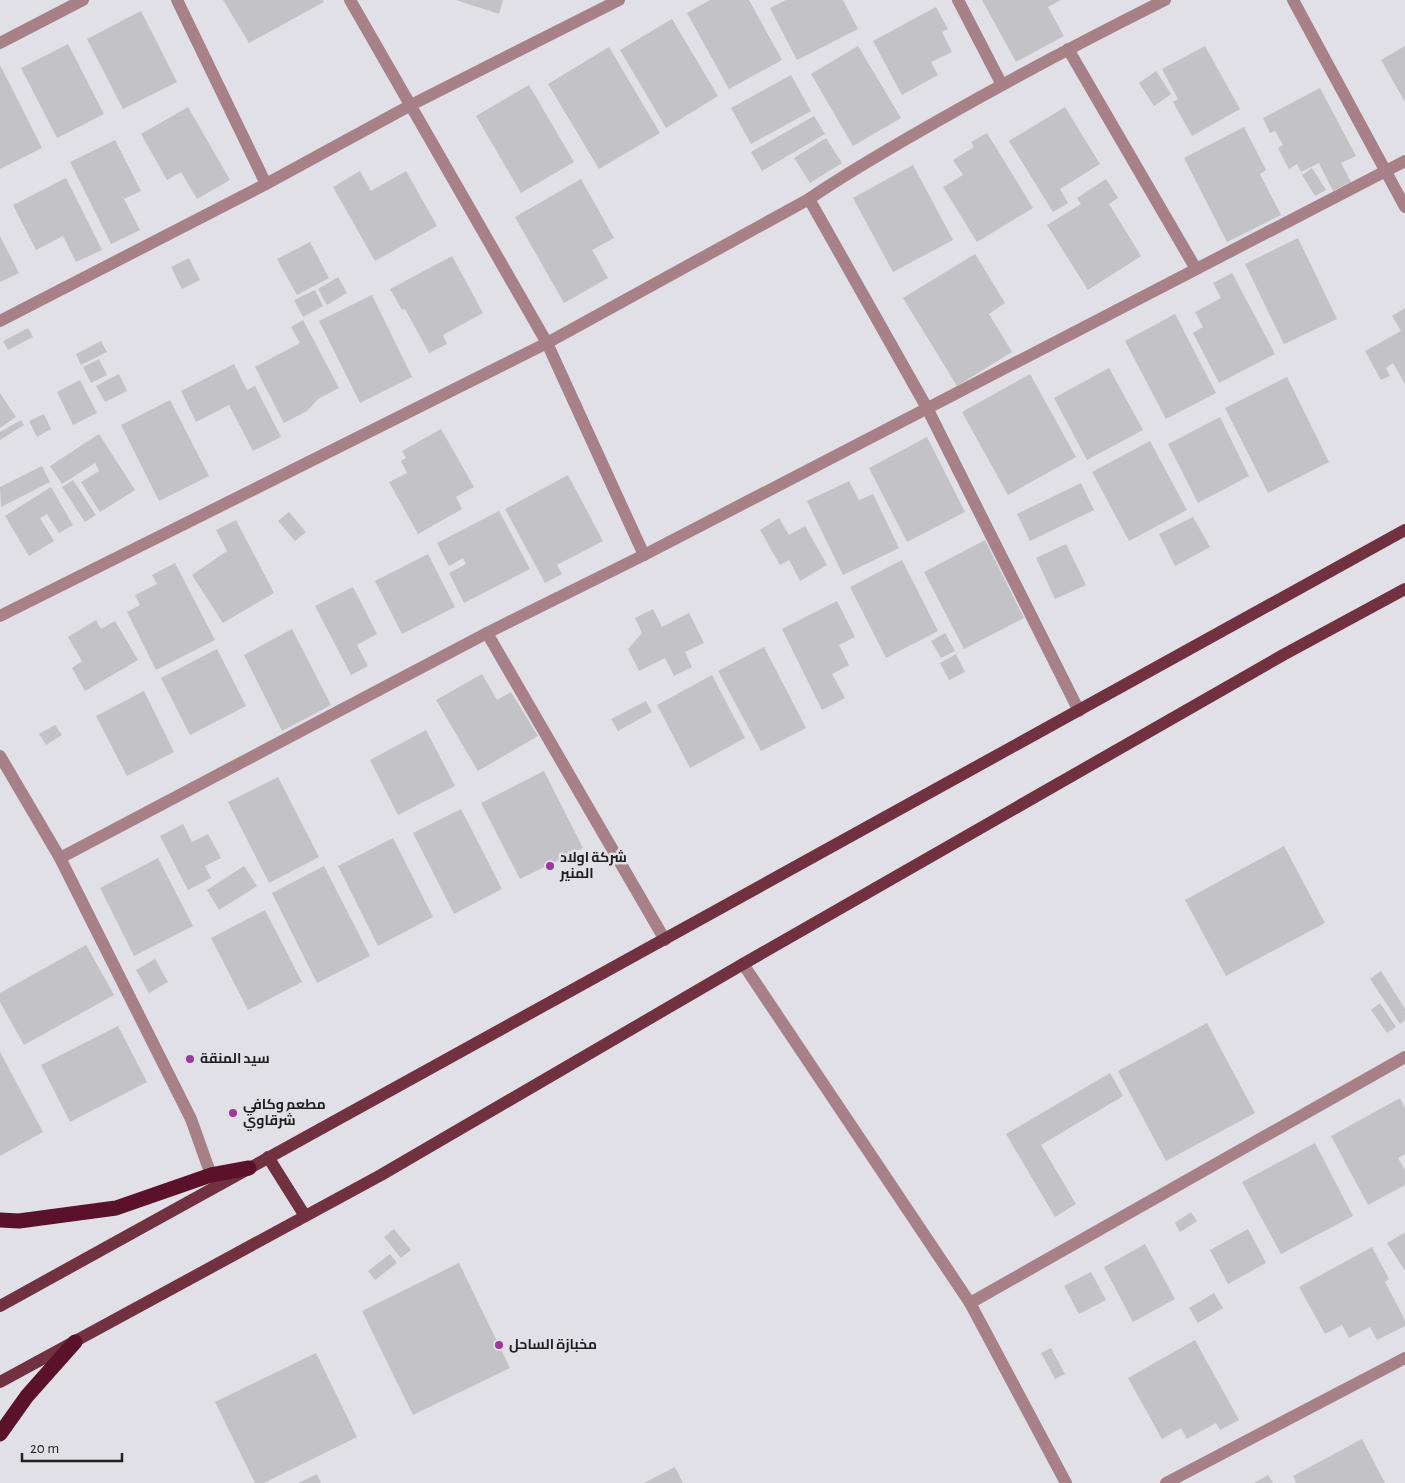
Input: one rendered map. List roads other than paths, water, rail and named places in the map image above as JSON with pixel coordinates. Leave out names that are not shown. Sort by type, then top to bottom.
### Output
[{"type":"highway","points":[[0,1220],[19,1221],[116,1208],[211,1175],[249,1168]]},
{"type":"highway","points":[[0,1434],[27,1396],[75,1342]]},
{"type":"main road","points":[[0,1306],[1079,712],[1405,530]]},
{"type":"main road","points":[[0,1382],[381,1175],[743,964],[1275,660],[1405,589]]},
{"type":"main road","points":[[268,1157],[305,1216]]},
{"type":"street","points":[[0,43],[83,0]]},
{"type":"street","points":[[177,0],[266,184]]},
{"type":"street","points":[[350,0],[548,343],[644,555]]},
{"type":"street","points":[[0,321],[266,184],[411,105],[619,0]]},
{"type":"street","points":[[958,0],[1002,85]]},
{"type":"street","points":[[0,616],[548,343],[808,200],[848,172],[1002,85],[1165,0]]},
{"type":"street","points":[[1293,0],[1405,207]]},
{"type":"street","points":[[1068,49],[1196,269]]},
{"type":"street","points":[[60,858],[487,634],[644,555],[1405,161]]},
{"type":"street","points":[[808,200],[927,408],[1079,712]]},
{"type":"street","points":[[487,634],[665,940]]},
{"type":"street","points":[[0,756],[60,858],[191,1119],[211,1175]]},
{"type":"street","points":[[743,964],[970,1303],[1066,1483]]},
{"type":"street","points":[[970,1303],[1405,1057]]},
{"type":"street","points":[[1166,1483],[1405,1358]]},
{"type":"place","name":"شركة اولاد المنير","points":[[550,866]]},
{"type":"place","name":"سيد المنقة","points":[[190,1059]]},
{"type":"place","name":"مطعم وكافي شرقاوي","points":[[233,1113]]},
{"type":"place","name":"مخبازة الساحل","points":[[499,1345]]}]
